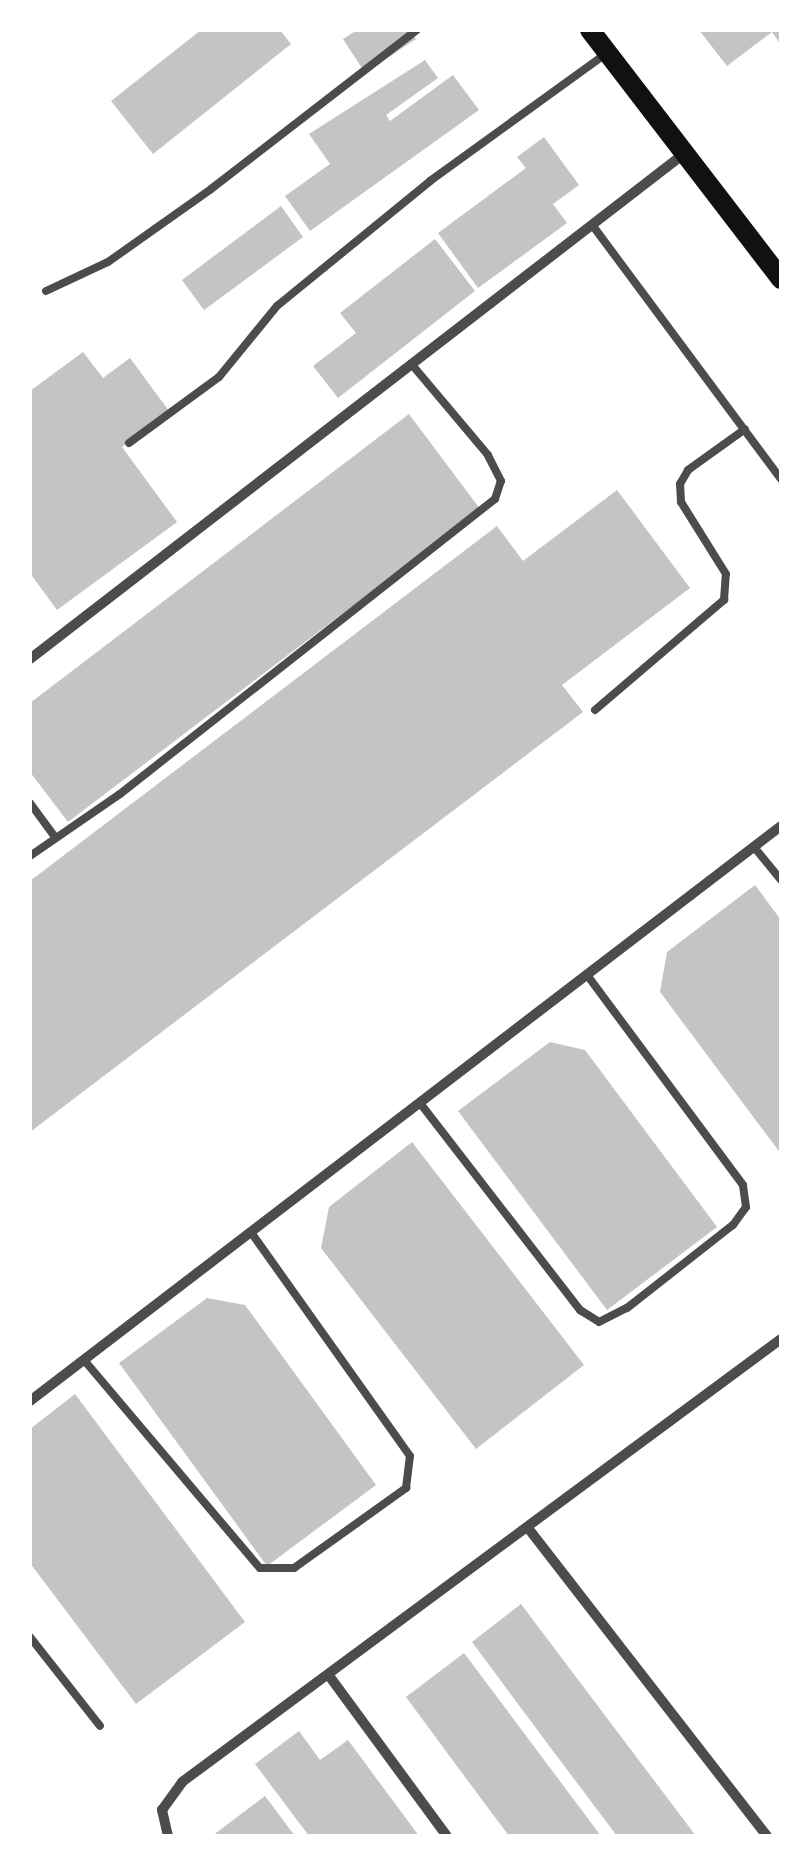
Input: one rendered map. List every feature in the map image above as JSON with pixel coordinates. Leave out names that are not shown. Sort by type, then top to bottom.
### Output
[{"type":"main road","points":[[590,30],[781,279]]},
{"type":"street","points":[[30,659],[414,367],[685,154]]},
{"type":"street","points":[[30,1402],[781,826]]},
{"type":"street","points":[[168,1836],[162,1810],[182,1782],[330,1677],[781,1339]]},
{"type":"street","points":[[528,1528],[766,1836]]},
{"type":"street","points":[[330,1677],[447,1836]]},
{"type":"lane","points":[[46,291],[108,262],[212,189],[417,30]]},
{"type":"lane","points":[[130,443],[219,378],[277,306],[430,181],[607,52]]},
{"type":"lane","points":[[593,226],[781,479]]},
{"type":"lane","points":[[30,856],[120,794],[495,499],[502,481],[488,455],[414,367]]},
{"type":"lane","points":[[595,710],[724,600],[726,574],[681,502],[680,484],[688,470],[744,430]]},
{"type":"lane","points":[[30,804],[54,837]]},
{"type":"lane","points":[[754,847],[781,880]]},
{"type":"lane","points":[[420,1103],[580,1310],[599,1322],[627,1308],[733,1225],[746,1206],[742,1185],[587,974]]},
{"type":"lane","points":[[84,1360],[260,1568],[294,1568],[406,1488],[410,1456],[252,1232]]},
{"type":"lane","points":[[30,1637],[100,1726]]},
{"type":"building","points":[[201,30],[280,30],[291,44],[153,154],[111,101]]},
{"type":"building","points":[[357,30],[410,30],[416,39],[365,73],[343,39]]},
{"type":"building","points":[[699,30],[781,30],[781,45],[772,32],[727,66]]},
{"type":"building","points":[[425,60],[438,78],[386,115],[390,121],[453,75],[479,110],[310,231],[285,196],[330,164],[309,134]]},
{"type":"building","points":[[544,137],[579,185],[553,204],[567,223],[478,288],[438,233],[526,168],[517,157]]},
{"type":"building","points":[[281,206],[303,237],[204,310],[182,280]]},
{"type":"building","points":[[435,239],[475,291],[338,398],[313,366],[356,333],[340,313]]},
{"type":"building","points":[[83,352],[103,378],[130,358],[169,411],[122,447],[177,522],[57,610],[30,573],[30,391]]},
{"type":"building","points":[[409,414],[480,509],[68,822],[30,772],[30,703]]},
{"type":"building","points":[[617,490],[690,588],[562,685],[583,712],[30,1132],[30,881],[497,526],[523,561]]},
{"type":"building","points":[[755,885],[781,920],[781,1154],[660,992],[667,952]]},
{"type":"building","points":[[550,1042],[585,1050],[717,1227],[607,1310],[458,1111]]},
{"type":"building","points":[[412,1142],[584,1365],[476,1449],[321,1248],[329,1207]]},
{"type":"building","points":[[207,1298],[245,1305],[376,1485],[267,1566],[119,1363]]},
{"type":"building","points":[[75,1394],[245,1622],[136,1704],[30,1563],[30,1429]]},
{"type":"building","points":[[521,1604],[696,1836],[617,1836],[472,1642]]},
{"type":"building","points":[[464,1653],[601,1836],[509,1836],[406,1697]]},
{"type":"building","points":[[299,1731],[320,1760],[348,1740],[419,1836],[309,1836],[255,1764]]},
{"type":"building","points":[[265,1796],[295,1836],[212,1836]]}]
